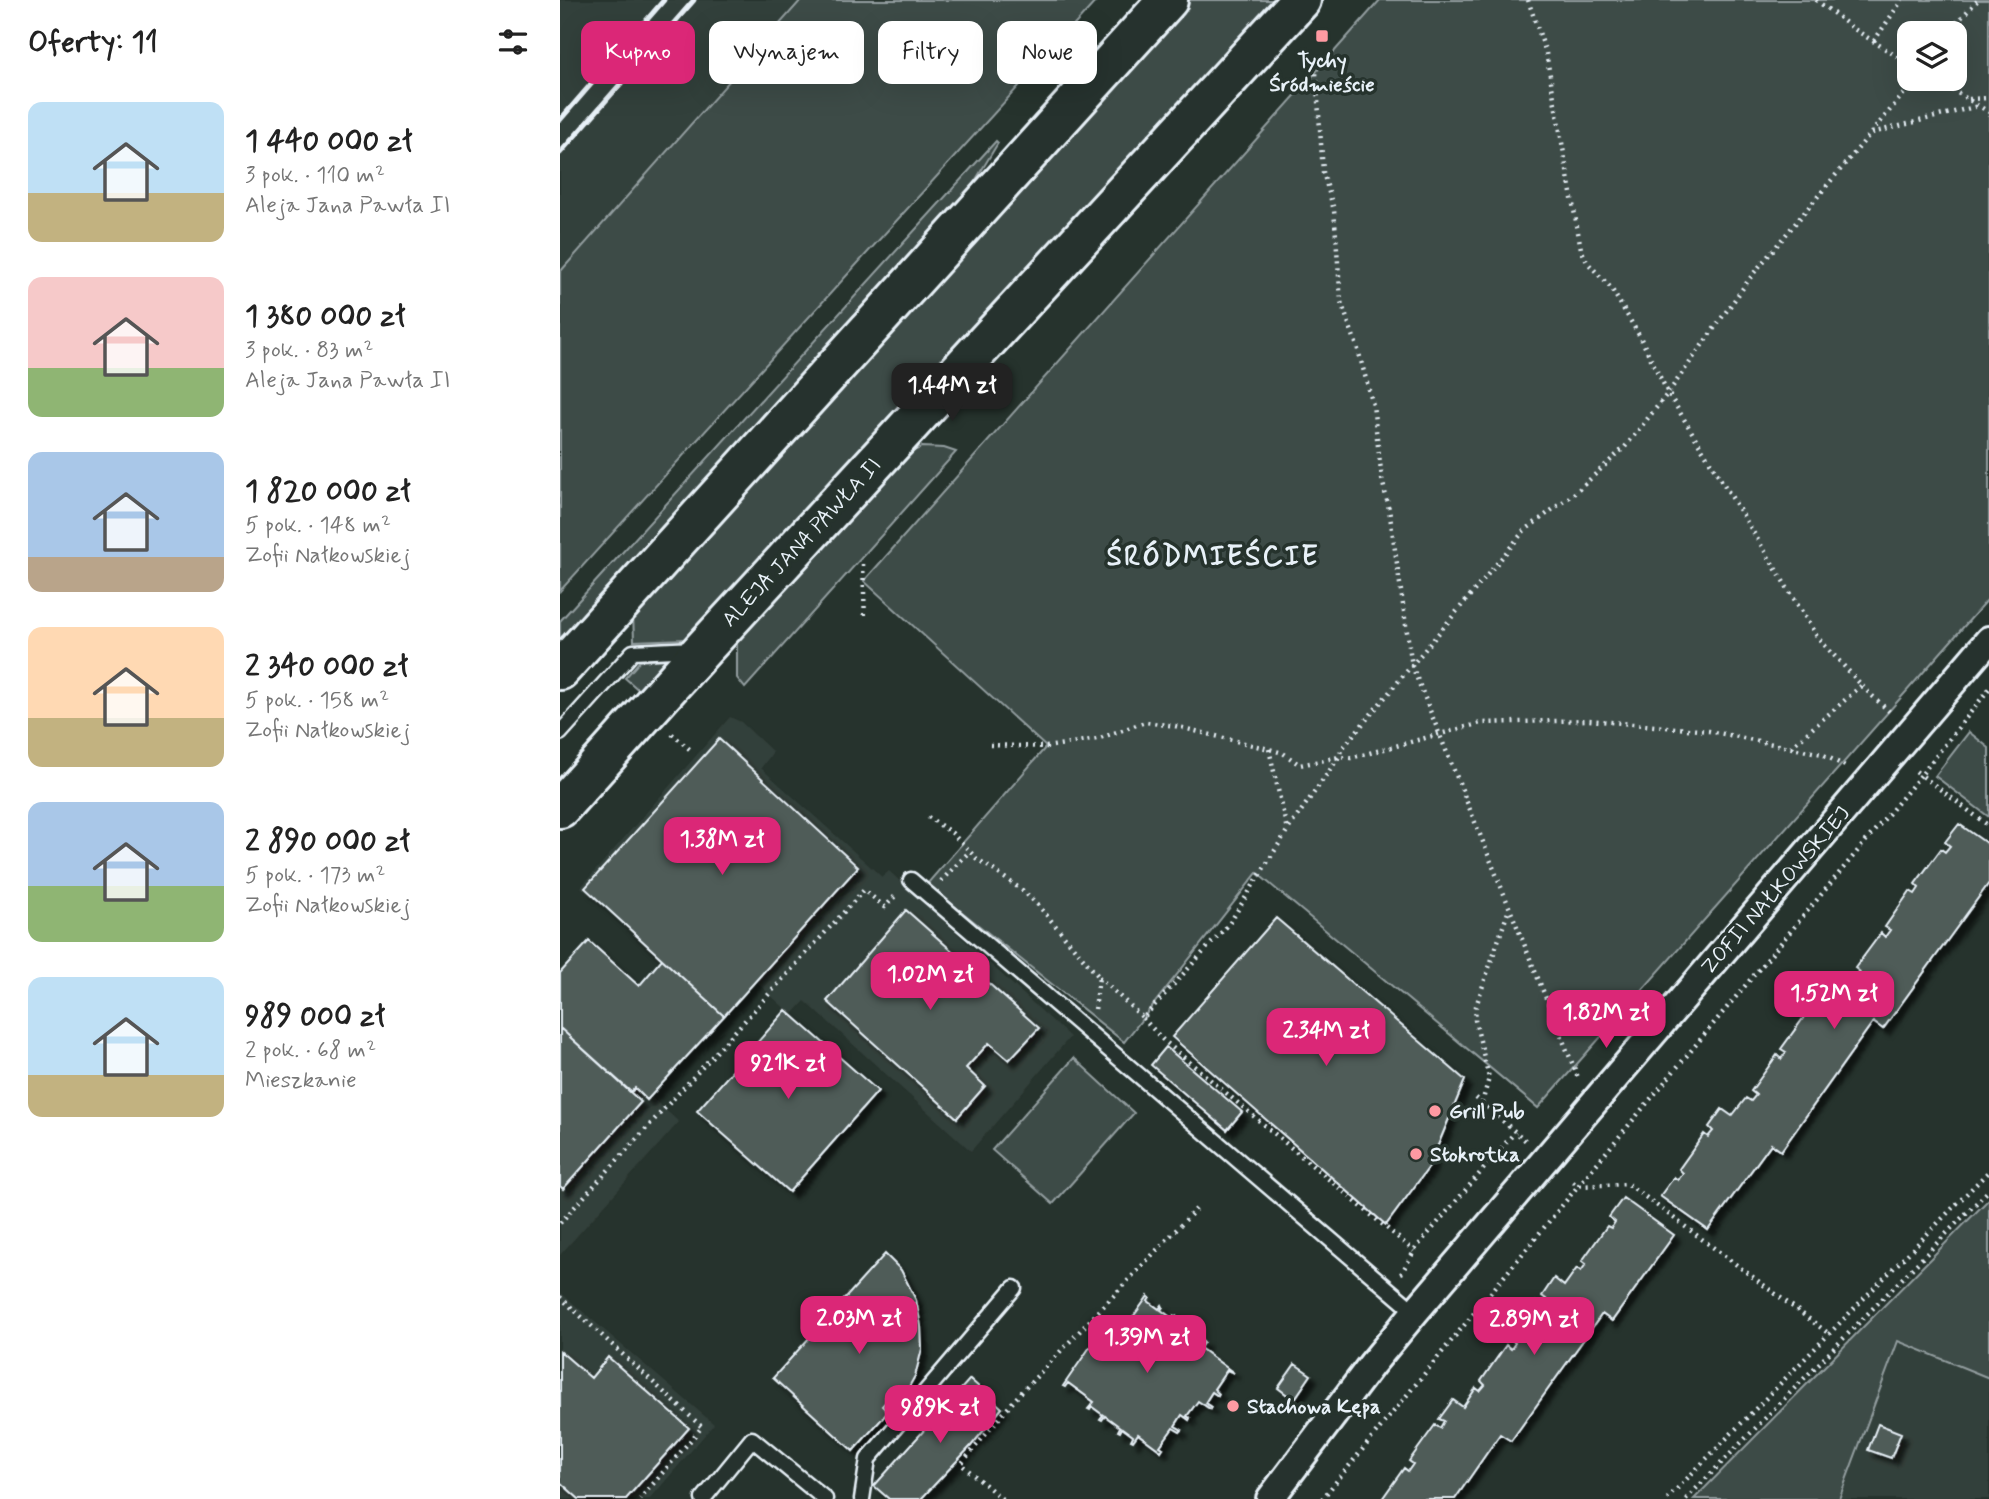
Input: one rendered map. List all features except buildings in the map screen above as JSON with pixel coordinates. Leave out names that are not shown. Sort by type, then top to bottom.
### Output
[{"type":"street","points":[[560,670],[1168,0]]},
{"type":"street","name":"ALEJA JANA PAWŁA II","points":[[560,808],[1301,0]]},
{"type":"street","name":"ZOFII NAŁKOWSKIEJ","points":[[1270,1499],[1372,1364],[1415,1312],[1989,640]]},
{"type":"lane","points":[[560,733],[633,652],[703,649]]},
{"type":"lane","points":[[911,880],[1415,1312]]},
{"type":"lane","points":[[862,1499],[868,1459],[1014,1288]]},
{"type":"lane","points":[[703,1499],[752,1439],[825,1499]]},
{"type":"path","points":[[1528,0],[1545,53],[1581,249],[1587,262],[1611,288],[1639,335],[1668,393],[1818,638],[1861,686],[1901,722]]},
{"type":"path","points":[[1816,0],[1897,56]]},
{"type":"path","points":[[1874,41],[1902,0]]},
{"type":"path","points":[[1958,21],[1978,0]]},
{"type":"path","points":[[1311,53],[1316,72],[1323,172],[1334,210],[1341,302],[1357,346],[1373,405],[1412,666],[1583,1091]]},
{"type":"path","points":[[1143,1018],[1229,923],[1287,831],[1339,757],[1341,750],[1448,619],[1524,531],[1576,492],[1625,447],[1668,393],[1753,274],[1906,91]]},
{"type":"path","points":[[1954,91],[1989,112]]},
{"type":"path","points":[[1968,99],[1989,98]]},
{"type":"path","points":[[1871,133],[1978,106]]},
{"type":"path","points":[[863,564],[865,620]]},
{"type":"path","points":[[1791,748],[1861,686]]},
{"type":"path","points":[[1322,1499],[1578,1186],[1921,775],[1989,689]]},
{"type":"path","points":[[990,746],[1046,747],[1097,739],[1145,722],[1175,726],[1269,749],[1283,753],[1300,765],[1339,757],[1351,758],[1480,723],[1589,720],[1709,731],[1822,754],[1846,766]]},
{"type":"path","points":[[1269,749],[1287,831]]},
{"type":"path","points":[[1921,775],[1989,826]]},
{"type":"path","points":[[928,817],[952,833],[976,858],[1022,890],[1038,905],[1099,977],[1162,1039],[1414,1251]]},
{"type":"path","points":[[954,868],[970,851]]},
{"type":"path","points":[[560,1223],[864,890],[885,907],[911,880]]},
{"type":"path","points":[[1482,1103],[1489,1078],[1475,1020],[1476,1006],[1510,909]]},
{"type":"path","points":[[1083,1029],[1097,1007],[1099,977]]},
{"type":"path","points":[[1476,1098],[1532,1146]]},
{"type":"path","points":[[1667,1499],[1989,1171]]},
{"type":"path","points":[[1573,1182],[1578,1186],[1628,1184],[1828,1333]]},
{"type":"path","points":[[1686,1499],[1989,1190]]},
{"type":"path","points":[[1002,1499],[961,1464],[1017,1397],[1196,1209]]},
{"type":"path","points":[[560,1297],[702,1427],[639,1499]]},
{"type":"shaded area","points":[[560,0],[801,0],[782,21],[709,21],[709,84],[727,84],[560,272]]},
{"type":"shaded area","points":[[801,0],[1097,0],[1078,21],[997,21],[997,84],[1021,84],[560,591],[560,272],[727,84],[864,84],[864,21],[782,21]]},
{"type":"shaded area","points":[[1187,0],[1281,0],[687,639],[634,641],[633,612]]},
{"type":"shaded area","points":[[1380,0],[1989,0],[1989,598],[1538,1108],[1257,873],[1124,1042],[927,884],[1046,747],[864,581]]},
{"type":"shaded area","points":[[996,141],[998,143],[957,211],[560,644],[560,621]]},
{"type":"shaded area","points":[[922,447],[944,448],[956,452],[745,688],[737,678],[737,640],[899,458]]},
{"type":"shaded area","points":[[668,659],[641,692],[625,678],[640,661]]},
{"type":"shaded area","points":[[730,717],[741,722],[773,752],[761,768],[882,877],[889,871],[1070,1037],[971,1151],[805,1001],[792,1015],[754,980],[722,1015],[581,887]]},
{"type":"shaded area","points":[[1969,732],[1989,748],[1989,817],[1935,776]]},
{"type":"shaded area","points":[[560,1015],[679,1122],[560,1255]]},
{"type":"shaded area","points":[[1074,1058],[1134,1113],[1053,1204],[992,1150]]},
{"type":"shaded area","points":[[1989,1199],[1989,1378],[1898,1341],[1839,1499],[1694,1499]]},
{"type":"shaded area","points":[[560,1292],[714,1424],[650,1499],[560,1499]]},
{"type":"shaded area","points":[[1898,1341],[1989,1378],[1989,1499],[1839,1499]]},
{"type":"railway","points":[[560,120],[664,0]]},
{"type":"railway","points":[[560,153],[694,0]]},
{"type":"place","name":"Tychy Śródmieście","points":[[1322,36]]},
{"type":"place","name":"Grill Pub","points":[[1435,1111]]},
{"type":"place","name":"Stokrotka","points":[[1416,1154]]},
{"type":"place","name":"Stachowa Kępa","points":[[1233,1406]]},
{"type":"district","name":"ŚRÓDMIEŚCIE","points":[[1213,555]]}]
